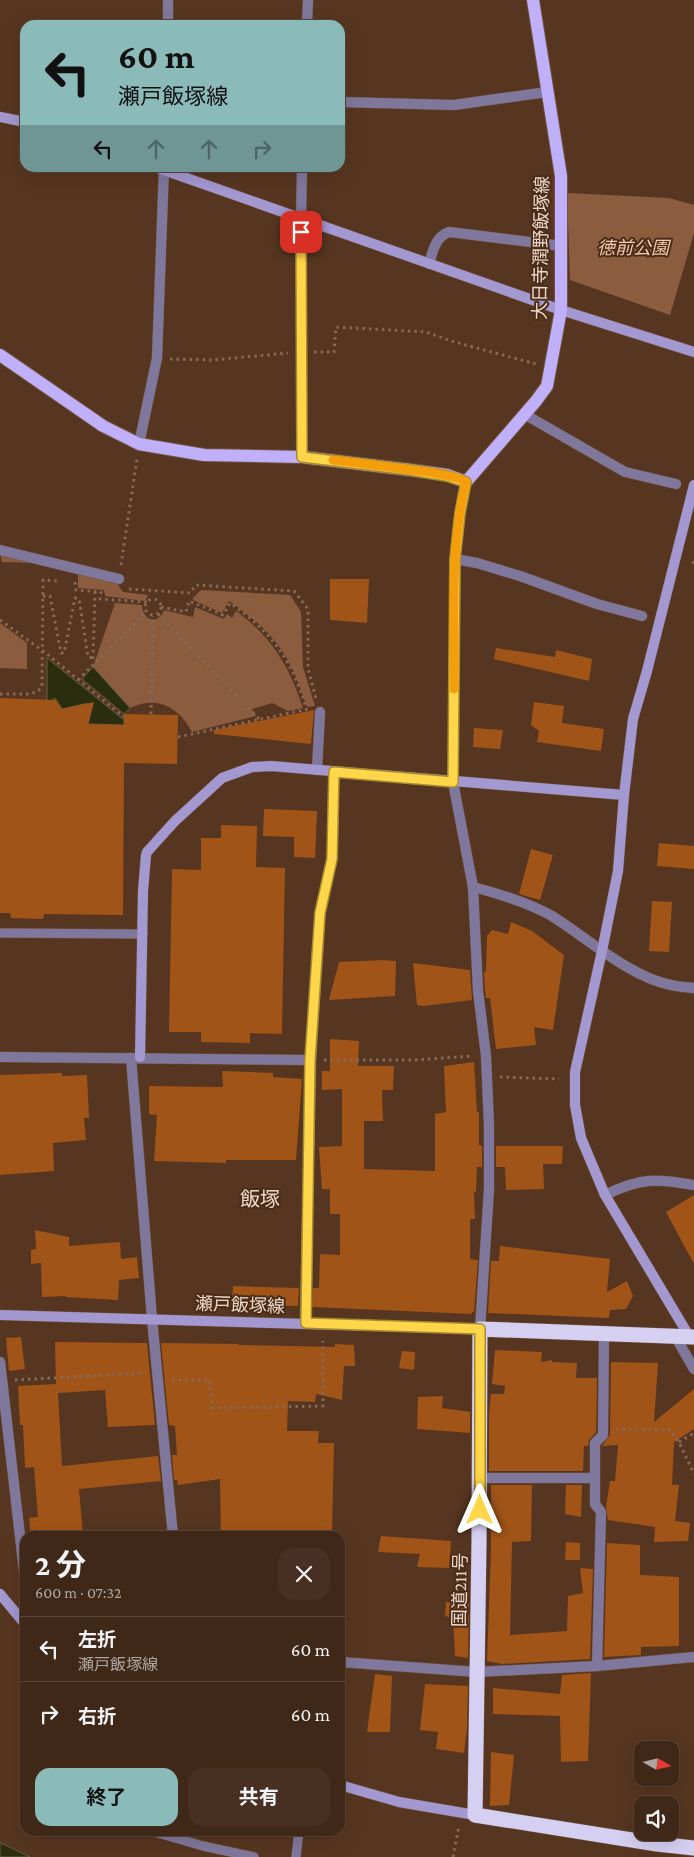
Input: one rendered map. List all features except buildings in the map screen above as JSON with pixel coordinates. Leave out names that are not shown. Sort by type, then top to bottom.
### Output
[{"type":"highway","points":[[480,1329],[686,1336]]},
{"type":"highway","name":"国道211号","points":[[468,1814],[477,1672],[480,1329]]},
{"type":"highway","points":[[468,1814],[657,1844],[694,1848]]},
{"type":"main road","name":"大日寺潤野飯塚線","points":[[466,482],[547,386],[561,310],[561,176],[533,0]]},
{"type":"main road","points":[[0,355],[103,426],[139,444],[204,455],[302,457],[411,470],[447,476],[466,482]]},
{"type":"street","points":[[168,0],[168,20]]},
{"type":"street","points":[[307,20],[308,0]]},
{"type":"street","points":[[345,102],[454,105],[547,92]]},
{"type":"street","points":[[0,117],[20,121]]},
{"type":"street","points":[[139,444],[157,358],[162,172]]},
{"type":"street","points":[[173,172],[561,310],[694,352]]},
{"type":"street","points":[[302,172],[302,457]]},
{"type":"street","points":[[429,264],[437,239],[442,234],[449,232],[562,246]]},
{"type":"street","points":[[524,414],[625,472],[676,484]]},
{"type":"street","points":[[466,482],[460,513],[455,559],[453,782],[473,887],[478,991],[486,1056],[489,1189],[480,1329]]},
{"type":"street","points":[[694,485],[633,719],[624,794],[618,870],[602,951],[574,1072],[575,1096],[581,1138],[605,1195],[686,1336],[694,1369]]},
{"type":"street","points":[[0,550],[119,578]]},
{"type":"street","points":[[455,559],[477,563],[520,576],[597,604],[642,616]]},
{"type":"street","points":[[317,770],[319,710]]},
{"type":"street","points":[[173,1531],[152,1319],[136,1058],[147,852],[174,821],[214,784],[237,771],[252,767],[271,766],[453,782],[624,794]]},
{"type":"street","points":[[306,1323],[310,1060],[320,913],[332,859],[334,772]]},
{"type":"street","points":[[473,887],[505,895],[550,916],[602,951],[644,976],[670,985],[694,988]]},
{"type":"street","points":[[0,1057],[310,1060]]},
{"type":"street","points":[[605,1195],[644,1180],[664,1180],[694,1185]]},
{"type":"street","name":"瀬戸飯塚線","points":[[0,1315],[480,1329]]},
{"type":"street","points":[[597,1666],[601,1512],[595,1504],[595,1443],[603,1435],[604,1334]]},
{"type":"street","points":[[0,1362],[20,1537]]},
{"type":"street","points":[[480,1478],[595,1478]]},
{"type":"street","points":[[0,1594],[20,1619]]},
{"type":"street","points":[[13,1611],[20,1615]]},
{"type":"street","points":[[345,1662],[477,1672],[597,1666],[694,1657]]},
{"type":"street","points":[[345,1786],[399,1802],[468,1814]]},
{"type":"street","points":[[657,1844],[694,1840]]},
{"type":"lane","points":[[0,933],[143,934]]},
{"type":"lane","points":[[168,1836],[254,1857]]},
{"type":"lane","points":[[296,1857],[299,1836]]},
{"type":"path","points":[[157,358],[213,360],[302,352],[334,352],[336,327],[426,332],[451,341],[551,369]]},
{"type":"path","points":[[139,444],[119,578],[126,588],[190,593]]},
{"type":"path","points":[[74,568],[76,590],[100,592],[100,599],[147,602],[154,599]]},
{"type":"path","points":[[0,694],[31,694],[41,689],[43,580],[62,581]]},
{"type":"path","points":[[161,607],[186,612],[190,593],[196,584],[294,591],[308,609],[308,668],[319,710],[306,709],[178,737]]},
{"type":"path","points":[[154,599],[155,590]]},
{"type":"path","points":[[93,665],[95,592]]},
{"type":"path","points":[[43,596],[50,596],[61,653],[64,653],[75,598],[79,599],[88,656],[92,658]]},
{"type":"path","points":[[153,616],[158,614],[161,607],[159,602],[154,599]]},
{"type":"path","points":[[189,601],[223,615],[230,603],[266,632],[291,668],[306,709]]},
{"type":"path","points":[[146,612],[147,602]]},
{"type":"path","points":[[146,612],[153,616]]},
{"type":"path","points":[[78,680],[146,612]]},
{"type":"path","points":[[158,614],[259,719]]},
{"type":"path","points":[[151,714],[153,616]]},
{"type":"path","points":[[0,620],[124,717]]},
{"type":"path","points":[[310,1060],[414,1060],[486,1056]]},
{"type":"path","points":[[487,1077],[559,1080]]},
{"type":"path","points":[[2,1381],[158,1376],[210,1380],[212,1408],[323,1406],[323,1341]]},
{"type":"path","points":[[603,1428],[670,1430],[679,1442],[694,1474]]},
{"type":"path","points":[[679,1442],[694,1433]]},
{"type":"path","points":[[453,1857],[468,1814]]},
{"type":"green space","name":"徳前公園","points":[[567,193],[669,198],[694,205],[694,233],[670,315],[570,280]]},
{"type":"green space","points":[[0,553],[34,563],[2,562]]},
{"type":"green space","points":[[78,573],[116,582],[123,592],[148,595],[145,601],[105,596],[104,590],[78,588]]},
{"type":"green space","points":[[201,590],[290,595],[301,612],[303,667],[315,706],[307,707],[287,658],[270,635],[229,601],[222,613],[193,600]]},
{"type":"green space","points":[[115,603],[142,605],[145,615],[151,619],[158,618],[164,610],[193,617],[195,607],[224,619],[227,614],[232,618],[236,611],[270,642],[292,679],[303,708],[288,711],[272,703],[252,709],[256,716],[192,732],[181,716],[166,706],[158,703],[149,703],[130,708],[93,667]]},
{"type":"green space","points":[[0,623],[27,643],[27,669],[0,668]]},
{"type":"shaded area","points":[[47,658],[124,720],[124,725],[88,724],[93,704],[62,709],[55,698],[47,704]]},
{"type":"shaded area","points":[[93,667],[130,708],[124,714],[82,679]]},
{"type":"shaded area","points":[[1,1843],[30,1857],[0,1857]]},
{"type":"slow traffic","points":[[333,460],[429,472],[458,478],[466,482],[460,513],[455,559],[453,605],[454,689]]},
{"type":"district","name":"飯塚","points":[[260,1199]]},
{"type":"route","points":[[301,232],[302,457],[411,470],[458,478],[466,482],[460,513],[455,559],[453,605],[453,782],[334,772],[332,859],[320,913],[310,1060],[306,1323],[480,1329],[480,1510]]}]
